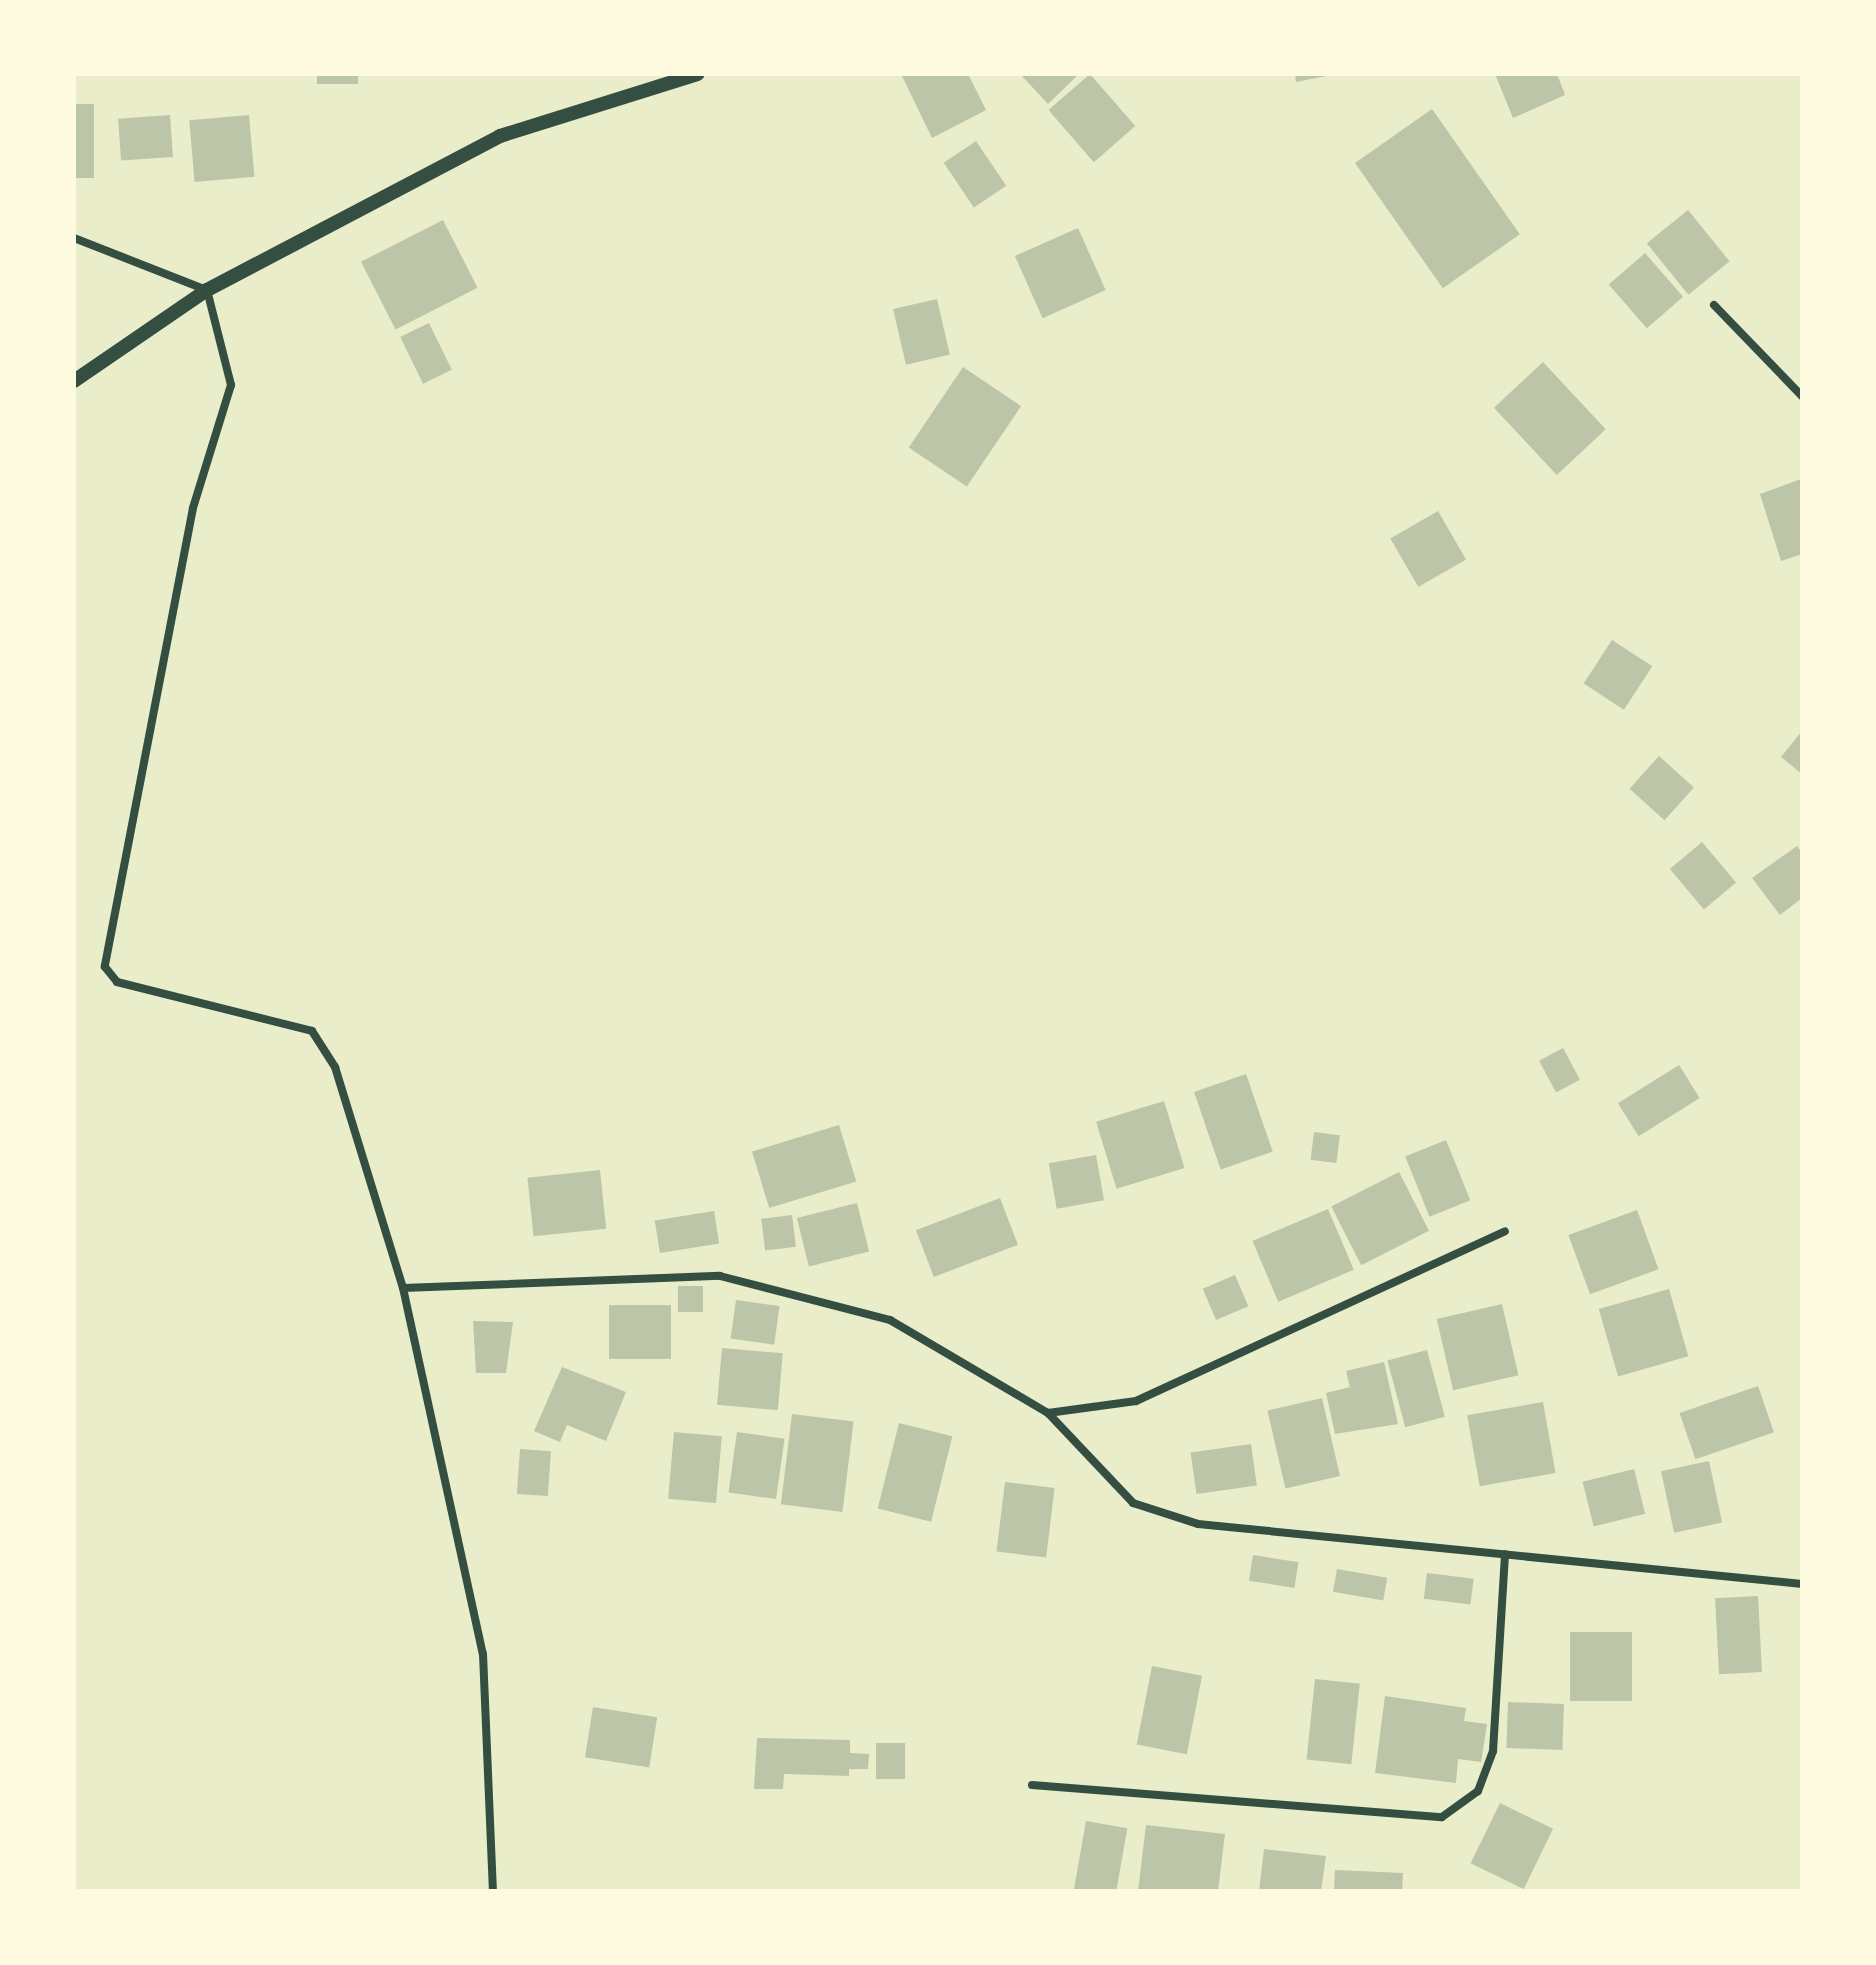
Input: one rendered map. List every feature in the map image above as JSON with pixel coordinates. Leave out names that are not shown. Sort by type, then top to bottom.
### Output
[{"type":"street","points":[[74,381],[207,290],[500,136],[698,74]]},
{"type":"street","points":[[74,238],[207,290]]},
{"type":"street","points":[[207,290],[231,385],[193,508],[105,967],[117,982],[312,1031],[335,1067],[403,1288],[483,1654],[493,1891]]},
{"type":"street","points":[[1714,305],[1802,396]]},
{"type":"street","points":[[1048,1413],[1136,1401],[1505,1231]]},
{"type":"street","points":[[403,1288],[720,1276],[890,1320],[1048,1413],[1133,1503],[1198,1524],[1802,1584]]},
{"type":"street","points":[[1032,1785],[1442,1817],[1478,1791],[1493,1751],[1505,1554]]},
{"type":"building","points":[[317,74],[358,74],[358,84],[317,84]]},
{"type":"building","points":[[901,74],[968,74],[986,110],[932,138]]},
{"type":"building","points":[[1020,74],[1079,74],[1048,104]]},
{"type":"building","points":[[1090,74],[1135,126],[1094,162],[1048,110]]},
{"type":"building","points":[[1295,74],[1330,74],[1331,75],[1296,82]]},
{"type":"building","points":[[1495,74],[1557,74],[1565,95],[1513,118]]},
{"type":"building","points":[[74,104],[94,104],[94,178],[74,178]]},
{"type":"building","points":[[1432,109],[1520,234],[1443,288],[1355,163]]},
{"type":"building","points":[[170,115],[173,157],[121,161],[118,119]]},
{"type":"building","points":[[249,115],[254,177],[195,182],[189,120]]},
{"type":"building","points":[[976,141],[1006,186],[974,208],[944,163]]},
{"type":"building","points":[[1688,210],[1730,261],[1688,295],[1647,243]]},
{"type":"building","points":[[443,220],[478,288],[396,329],[361,262]]},
{"type":"building","points":[[1078,228],[1106,290],[1043,318],[1015,256]]},
{"type":"building","points":[[1645,253],[1683,297],[1647,328],[1609,284]]},
{"type":"building","points":[[937,299],[950,355],[906,365],[893,309]]},
{"type":"building","points":[[429,323],[452,370],[423,384],[400,337]]},
{"type":"building","points":[[1543,362],[1606,429],[1557,475],[1494,408]]},
{"type":"building","points":[[963,367],[1021,406],[967,487],[909,447]]},
{"type":"building","points":[[1801,479],[1802,554],[1781,561],[1760,494]]},
{"type":"building","points":[[1438,511],[1466,559],[1418,587],[1390,538]]},
{"type":"building","points":[[1612,640],[1652,666],[1624,710],[1584,684]]},
{"type":"building","points":[[1802,731],[1802,774],[1781,757]]},
{"type":"building","points":[[1659,756],[1694,787],[1664,820],[1630,789]]},
{"type":"building","points":[[1702,842],[1736,883],[1704,910],[1670,869]]},
{"type":"building","points":[[1797,846],[1802,853],[1802,898],[1780,915],[1752,878]]},
{"type":"building","points":[[1563,1048],[1580,1080],[1556,1092],[1539,1061]]},
{"type":"building","points":[[1679,1065],[1700,1098],[1639,1136],[1618,1103]]},
{"type":"building","points":[[1246,1074],[1273,1152],[1221,1169],[1194,1092]]},
{"type":"building","points":[[1164,1101],[1184,1168],[1117,1189],[1096,1122]]},
{"type":"building","points":[[839,1125],[856,1181],[769,1208],[752,1152]]},
{"type":"building","points":[[1314,1132],[1340,1135],[1336,1163],[1311,1160]]},
{"type":"building","points":[[1446,1140],[1470,1200],[1430,1217],[1405,1156]]},
{"type":"building","points":[[1096,1155],[1104,1200],[1057,1209],[1049,1163]]},
{"type":"building","points":[[600,1170],[606,1229],[534,1236],[527,1178]]},
{"type":"building","points":[[1399,1172],[1429,1231],[1361,1265],[1331,1207]]},
{"type":"building","points":[[1000,1198],[1018,1245],[934,1277],[916,1230]]},
{"type":"building","points":[[857,1203],[869,1252],[809,1267],[797,1218]]},
{"type":"building","points":[[1328,1209],[1354,1270],[1278,1302],[1253,1241]]},
{"type":"building","points":[[1637,1210],[1659,1269],[1590,1294],[1568,1235]]},
{"type":"building","points":[[714,1211],[719,1244],[660,1253],[655,1220]]},
{"type":"building","points":[[792,1215],[796,1247],[765,1251],[761,1219]]},
{"type":"building","points":[[1235,1275],[1248,1306],[1216,1320],[1203,1289]]},
{"type":"building","points":[[678,1286],[703,1286],[703,1312],[678,1312]]},
{"type":"building","points":[[1669,1289],[1688,1356],[1618,1376],[1599,1309]]},
{"type":"building","points":[[736,1300],[780,1306],[774,1345],[731,1339]]},
{"type":"building","points":[[1502,1304],[1518,1375],[1453,1390],[1437,1319]]},
{"type":"building","points":[[609,1305],[671,1305],[671,1359],[609,1359]]},
{"type":"building","points":[[473,1321],[513,1322],[506,1373],[476,1373]]},
{"type":"building","points":[[722,1348],[783,1353],[778,1410],[717,1405]]},
{"type":"building","points":[[1427,1350],[1445,1417],[1405,1427],[1387,1361]]},
{"type":"building","points":[[1384,1362],[1398,1424],[1335,1434],[1326,1393],[1350,1387],[1346,1371]]},
{"type":"building","points":[[562,1367],[626,1392],[606,1441],[567,1425],[560,1442],[534,1431]]},
{"type":"building","points":[[1758,1386],[1774,1432],[1695,1459],[1680,1413]]},
{"type":"building","points":[[1322,1398],[1340,1476],[1285,1489],[1267,1411]]},
{"type":"building","points":[[1543,1402],[1556,1473],[1480,1486],[1467,1415]]},
{"type":"building","points":[[792,1414],[854,1422],[842,1512],[781,1504]]},
{"type":"building","points":[[899,1423],[952,1436],[931,1522],[878,1508]]},
{"type":"building","points":[[674,1432],[722,1436],[716,1503],[668,1499]]},
{"type":"building","points":[[737,1432],[785,1439],[776,1499],[729,1492]]},
{"type":"building","points":[[1251,1444],[1257,1486],[1196,1494],[1191,1452]]},
{"type":"building","points":[[520,1449],[551,1451],[548,1496],[517,1494]]},
{"type":"building","points":[[1709,1461],[1722,1523],[1674,1533],[1661,1471]]},
{"type":"building","points":[[1634,1469],[1645,1514],[1594,1526],[1583,1482]]},
{"type":"building","points":[[1005,1482],[1055,1488],[1046,1558],[996,1551]]},
{"type":"building","points":[[1253,1555],[1298,1562],[1294,1588],[1249,1581]]},
{"type":"building","points":[[1337,1569],[1387,1578],[1383,1601],[1333,1592]]},
{"type":"building","points":[[1427,1573],[1474,1579],[1470,1605],[1424,1599]]},
{"type":"building","points":[[1758,1596],[1762,1672],[1719,1674],[1715,1598]]},
{"type":"building","points":[[1570,1632],[1632,1632],[1632,1701],[1570,1701]]},
{"type":"building","points":[[1152,1666],[1202,1676],[1187,1754],[1137,1745]]},
{"type":"building","points":[[1315,1679],[1360,1684],[1351,1764],[1307,1760]]},
{"type":"building","points":[[1385,1696],[1466,1708],[1464,1721],[1487,1724],[1481,1762],[1458,1759],[1456,1783],[1375,1773]]},
{"type":"building","points":[[1508,1702],[1564,1704],[1562,1750],[1506,1748]]},
{"type":"building","points":[[593,1707],[657,1717],[649,1768],[585,1757]]},
{"type":"building","points":[[757,1738],[850,1740],[850,1753],[869,1754],[868,1769],[849,1769],[849,1776],[784,1774],[783,1789],[754,1789]]},
{"type":"building","points":[[876,1743],[905,1743],[905,1779],[876,1779]]},
{"type":"building","points":[[1500,1803],[1553,1829],[1524,1889],[1471,1863]]},
{"type":"building","points":[[1086,1821],[1127,1828],[1116,1891],[1074,1889]]},
{"type":"building","points":[[1146,1825],[1225,1834],[1218,1891],[1138,1891]]},
{"type":"building","points":[[1264,1849],[1326,1856],[1321,1891],[1259,1891]]},
{"type":"building","points":[[1335,1870],[1403,1873],[1402,1891],[1334,1891]]}]
